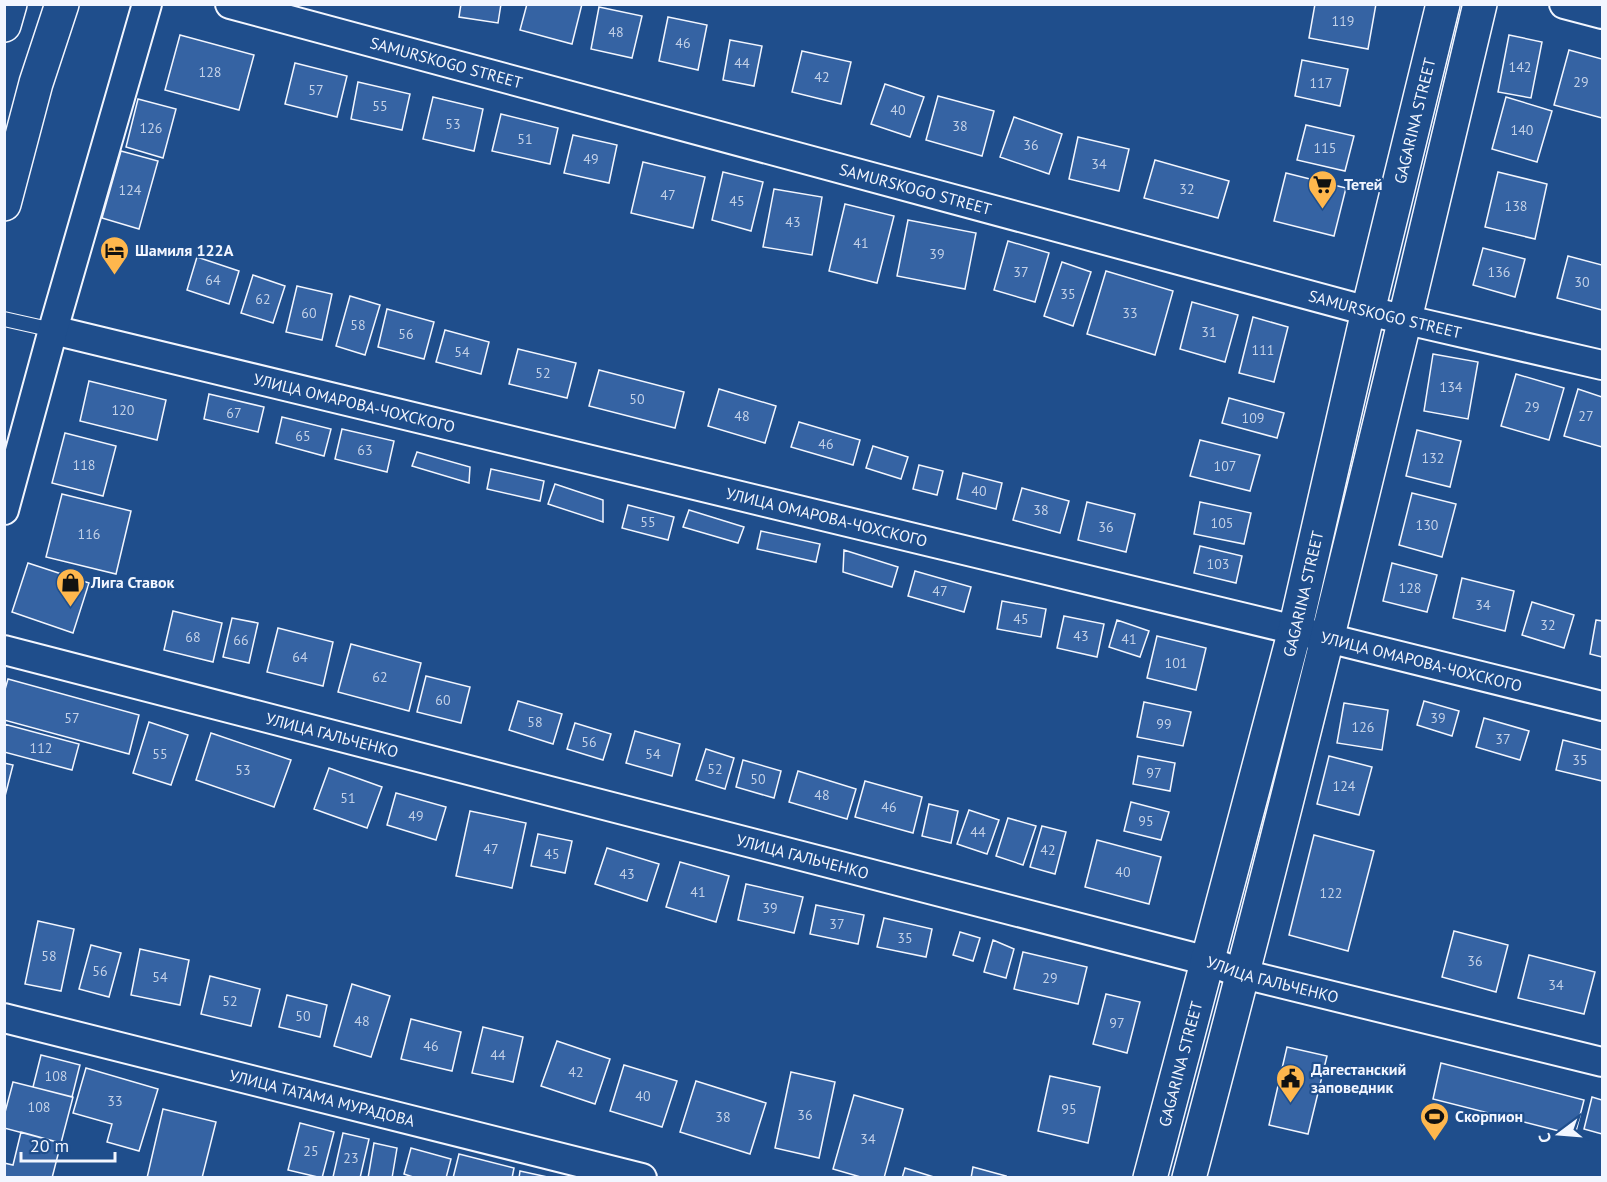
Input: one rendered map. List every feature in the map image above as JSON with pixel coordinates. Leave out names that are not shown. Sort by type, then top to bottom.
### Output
[{"type":"main road","points":[[4,25],[10,4]]},
{"type":"main road","points":[[4,204],[36,83],[63,4]]},
{"type":"main road","name":"GAGARINA STREET","points":[[1150,1178],[1295,630],[1368,311],[1443,4]]},
{"type":"main road","name":"GAGARINA STREET","points":[[1189,1178],[1243,974],[1327,638],[1480,4]]},
{"type":"street","points":[[4,510],[147,4]]},
{"type":"street","name":"SAMURSKOGO STREET","points":[[230,4],[1368,311],[1602,366]]},
{"type":"street","points":[[1564,4],[1602,14]]},
{"type":"street","name":"УЛИЦА ОМАРОВА-ЧОХСКОГО","points":[[53,330],[1602,706]]},
{"type":"street","name":"УЛИЦА ГАЛЬЧЕНКО","points":[[4,650],[1208,961],[1243,974],[1602,1062]]},
{"type":"street","name":"УЛИЦА ТАТАМА МУРАДОВА","points":[[4,1018],[642,1178]]},
{"type":"lane","points":[[4,320],[53,330]]},
{"type":"building","points":[[461,4],[501,4],[498,23],[459,17]]},
{"type":"building","points":[[527,4],[582,4],[572,44],[520,30]]},
{"type":"building","points":[[1315,4],[1376,4],[1368,49],[1309,38]]},
{"type":"building","points":[[599,7],[642,16],[632,58],[591,49]]},
{"type":"building","points":[[668,17],[707,25],[698,70],[659,61]]},
{"type":"building","points":[[180,35],[254,55],[239,110],[165,90]]},
{"type":"building","points":[[1509,35],[1542,42],[1531,98],[1498,92]]},
{"type":"building","points":[[730,40],[762,46],[754,86],[723,80]]},
{"type":"building","points":[[1569,50],[1602,59],[1602,118],[1554,105]]},
{"type":"building","points":[[802,51],[851,62],[841,104],[792,92]]},
{"type":"building","points":[[1302,60],[1348,69],[1340,106],[1295,96]]},
{"type":"building","points":[[295,63],[347,76],[337,117],[285,104]]},
{"type":"building","points":[[358,82],[410,94],[402,130],[351,119]]},
{"type":"building","points":[[885,84],[924,97],[910,137],[871,124]]},
{"type":"building","points":[[938,96],[994,111],[982,156],[926,140]]},
{"type":"building","points":[[433,97],[483,109],[474,151],[423,139]]},
{"type":"building","points":[[1506,97],[1552,111],[1537,162],[1492,149]]},
{"type":"building","points":[[138,99],[176,109],[163,158],[126,147]]},
{"type":"building","points":[[501,114],[558,128],[550,164],[492,151]]},
{"type":"building","points":[[1014,117],[1062,134],[1049,174],[1000,157]]},
{"type":"building","points":[[1306,125],[1354,136],[1345,171],[1297,160]]},
{"type":"building","points":[[573,135],[617,145],[609,183],[564,173]]},
{"type":"building","points":[[1078,137],[1129,149],[1119,191],[1069,179]]},
{"type":"building","points":[[121,151],[158,161],[139,229],[102,218]]},
{"type":"building","points":[[1155,160],[1229,181],[1218,218],[1144,198]]},
{"type":"building","points":[[643,162],[705,177],[693,228],[631,213]]},
{"type":"building","points":[[723,172],[763,182],[751,231],[712,220]]},
{"type":"building","points":[[1498,172],[1547,184],[1535,239],[1485,227]]},
{"type":"building","points":[[1286,173],[1346,188],[1334,236],[1274,221]]},
{"type":"building","points":[[774,189],[822,197],[812,255],[763,247]]},
{"type":"building","points":[[845,204],[894,216],[877,283],[829,271]]},
{"type":"building","points":[[908,220],[976,233],[965,289],[897,276]]},
{"type":"building","points":[[1008,241],[1049,253],[1035,302],[994,290]]},
{"type":"building","points":[[1483,248],[1525,259],[1515,297],[1473,285]]},
{"type":"building","points":[[1568,256],[1602,265],[1602,310],[1557,298]]},
{"type":"building","points":[[197,257],[239,271],[229,304],[187,290]]},
{"type":"building","points":[[1062,262],[1091,272],[1073,326],[1044,316]]},
{"type":"building","points":[[1106,271],[1173,291],[1155,355],[1087,334]]},
{"type":"building","points":[[253,275],[285,286],[273,323],[241,313]]},
{"type":"building","points":[[297,286],[332,294],[322,340],[286,332]]},
{"type":"building","points":[[350,296],[380,305],[365,355],[336,346]]},
{"type":"building","points":[[1192,302],[1238,315],[1225,362],[1180,349]]},
{"type":"building","points":[[387,309],[434,322],[424,359],[378,347]]},
{"type":"building","points":[[1253,317],[1288,327],[1274,382],[1239,373]]},
{"type":"building","points":[[445,330],[489,342],[481,374],[436,362]]},
{"type":"building","points":[[518,349],[576,363],[567,398],[509,384]]},
{"type":"building","points":[[1433,354],[1478,362],[1468,419],[1424,411]]},
{"type":"building","points":[[599,370],[684,392],[675,428],[589,406]]},
{"type":"building","points":[[1516,374],[1564,388],[1549,440],[1501,426]]},
{"type":"building","points":[[89,381],[166,400],[157,440],[80,421]]},
{"type":"building","points":[[719,389],[776,406],[765,443],[708,426]]},
{"type":"building","points":[[1578,389],[1602,397],[1602,447],[1564,436]]},
{"type":"building","points":[[209,394],[264,407],[258,432],[204,419]]},
{"type":"building","points":[[1229,398],[1284,413],[1277,438],[1222,423]]},
{"type":"building","points":[[282,417],[331,429],[324,456],[276,443]]},
{"type":"building","points":[[799,422],[860,440],[853,465],[791,447]]},
{"type":"building","points":[[342,429],[394,441],[387,472],[335,459]]},
{"type":"building","points":[[1417,430],[1461,441],[1450,487],[1406,476]]},
{"type":"building","points":[[65,433],[116,446],[103,496],[52,483]]},
{"type":"building","points":[[1200,440],[1260,455],[1250,491],[1190,476]]},
{"type":"building","points":[[873,446],[908,457],[901,479],[866,468]]},
{"type":"building","points":[[417,452],[470,467],[469,483],[412,466]]},
{"type":"building","points":[[919,465],[943,471],[937,495],[913,489]]},
{"type":"building","points":[[491,469],[544,481],[540,501],[487,489]]},
{"type":"building","points":[[963,473],[1002,483],[996,509],[957,499]]},
{"type":"building","points":[[555,484],[603,500],[603,522],[548,504]]},
{"type":"building","points":[[1022,488],[1069,501],[1060,533],[1013,520]]},
{"type":"building","points":[[1412,493],[1456,504],[1442,557],[1399,545]]},
{"type":"building","points":[[62,494],[131,511],[116,574],[46,557]]},
{"type":"building","points":[[1087,502],[1135,514],[1126,552],[1078,540]]},
{"type":"building","points":[[1200,502],[1251,513],[1244,544],[1194,534]]},
{"type":"building","points":[[628,505],[674,517],[668,540],[622,528]]},
{"type":"building","points":[[689,510],[744,527],[738,543],[683,527]]},
{"type":"building","points":[[761,531],[820,544],[816,562],[757,549]]},
{"type":"building","points":[[1200,546],[1242,556],[1236,583],[1194,573]]},
{"type":"building","points":[[844,550],[898,567],[892,587],[843,572]]},
{"type":"building","points":[[28,563],[89,583],[73,633],[12,612]]},
{"type":"building","points":[[1392,563],[1437,575],[1427,612],[1383,601]]},
{"type":"building","points":[[915,571],[971,587],[964,612],[908,596]]},
{"type":"building","points":[[1462,578],[1514,591],[1505,631],[1453,618]]},
{"type":"building","points":[[1002,601],[1046,609],[1041,637],[997,629]]},
{"type":"building","points":[[1532,602],[1574,615],[1564,648],[1522,635]]},
{"type":"building","points":[[173,611],[222,623],[213,662],[164,650]]},
{"type":"building","points":[[1064,616],[1104,624],[1097,657],[1057,648]]},
{"type":"building","points":[[232,618],[258,623],[249,663],[223,657]]},
{"type":"building","points":[[1117,620],[1149,631],[1140,657],[1109,647]]},
{"type":"building","points":[[1596,620],[1602,621],[1602,657],[1590,654]]},
{"type":"building","points":[[278,628],[333,642],[323,686],[267,672]]},
{"type":"building","points":[[1157,636],[1206,648],[1196,690],[1147,678]]},
{"type":"building","points":[[351,644],[421,663],[409,711],[338,692]]},
{"type":"building","points":[[426,676],[470,687],[461,723],[417,712]]},
{"type":"building","points":[[8,679],[139,715],[129,754],[4,720],[4,693]]},
{"type":"building","points":[[518,701],[562,714],[553,744],[509,730]]},
{"type":"building","points":[[1424,701],[1459,711],[1452,736],[1417,725]]},
{"type":"building","points":[[1144,702],[1191,712],[1183,746],[1137,737]]},
{"type":"building","points":[[1344,703],[1388,710],[1382,750],[1337,743]]},
{"type":"building","points":[[1484,718],[1529,731],[1520,760],[1476,747]]},
{"type":"building","points":[[149,722],[188,735],[171,785],[133,773]]},
{"type":"building","points":[[575,723],[611,734],[603,760],[567,749]]},
{"type":"building","points":[[4,724],[79,744],[72,770],[4,752]]},
{"type":"building","points":[[635,731],[680,744],[672,776],[626,763]]},
{"type":"building","points":[[211,733],[291,760],[274,807],[196,780]]},
{"type":"building","points":[[1563,740],[1602,750],[1602,781],[1556,770]]},
{"type":"building","points":[[706,749],[734,758],[725,789],[696,780]]},
{"type":"building","points":[[1138,756],[1175,763],[1170,791],[1133,784]]},
{"type":"building","points":[[1329,756],[1372,767],[1359,815],[1317,804]]},
{"type":"building","points":[[743,760],[781,771],[774,798],[736,787]]},
{"type":"building","points":[[4,763],[13,765],[4,800]]},
{"type":"building","points":[[329,768],[382,787],[367,828],[314,809]]},
{"type":"building","points":[[798,771],[856,789],[847,819],[789,802]]},
{"type":"building","points":[[865,781],[922,797],[913,833],[855,817]]},
{"type":"building","points":[[396,793],[446,807],[436,840],[387,825]]},
{"type":"building","points":[[1131,802],[1169,812],[1161,840],[1124,831]]},
{"type":"building","points":[[929,804],[958,811],[951,843],[922,836]]},
{"type":"building","points":[[969,810],[999,820],[987,854],[957,844]]},
{"type":"building","points":[[470,811],[526,823],[512,888],[456,876]]},
{"type":"building","points":[[1008,818],[1036,826],[1023,865],[996,856]]},
{"type":"building","points":[[1042,826],[1066,832],[1055,874],[1030,867]]},
{"type":"building","points":[[538,834],[572,841],[565,873],[531,866]]},
{"type":"building","points":[[1314,835],[1374,851],[1348,951],[1289,935]]},
{"type":"building","points":[[1097,840],[1161,857],[1149,904],[1085,887]]},
{"type":"building","points":[[607,848],[659,864],[647,901],[595,884]]},
{"type":"building","points":[[680,862],[729,876],[716,922],[666,907]]},
{"type":"building","points":[[746,884],[803,897],[794,933],[738,920]]},
{"type":"building","points":[[816,905],[864,915],[858,944],[810,934]]},
{"type":"building","points":[[884,918],[932,929],[926,957],[877,947]]},
{"type":"building","points":[[38,921],[74,929],[61,991],[25,984]]},
{"type":"building","points":[[1454,931],[1508,945],[1496,992],[1442,977]]},
{"type":"building","points":[[960,932],[980,938],[973,961],[953,955]]},
{"type":"building","points":[[993,940],[1014,949],[1006,978],[984,972]]},
{"type":"building","points":[[91,945],[121,953],[109,997],[79,989]]},
{"type":"building","points":[[140,949],[189,960],[180,1005],[131,995]]},
{"type":"building","points":[[1023,952],[1087,967],[1078,1004],[1014,989]]},
{"type":"building","points":[[1529,955],[1595,972],[1584,1014],[1518,998]]},
{"type":"building","points":[[210,976],[260,989],[251,1026],[201,1014]]},
{"type":"building","points":[[352,984],[390,996],[371,1057],[334,1046]]},
{"type":"building","points":[[1106,994],[1140,1002],[1127,1053],[1093,1044]]},
{"type":"building","points":[[287,995],[327,1005],[320,1037],[279,1027]]},
{"type":"building","points":[[411,1019],[461,1032],[452,1071],[401,1059]]},
{"type":"building","points":[[483,1027],[523,1037],[513,1082],[472,1073]]},
{"type":"building","points":[[557,1041],[610,1059],[595,1104],[541,1086]]},
{"type":"building","points":[[1287,1047],[1327,1056],[1308,1134],[1269,1125]]},
{"type":"building","points":[[41,1055],[80,1065],[72,1097],[33,1087]]},
{"type":"building","points":[[1441,1063],[1584,1100],[1575,1135],[1433,1099]]},
{"type":"building","points":[[624,1065],[677,1081],[662,1127],[610,1111]]},
{"type":"building","points":[[86,1068],[158,1089],[139,1151],[107,1142],[112,1124],[73,1113]]},
{"type":"building","points":[[791,1072],[835,1082],[819,1158],[775,1148]]},
{"type":"building","points":[[1050,1076],[1100,1087],[1088,1143],[1038,1131]]},
{"type":"building","points":[[696,1081],[766,1103],[750,1154],[680,1132]]},
{"type":"building","points":[[13,1082],[73,1097],[61,1143],[4,1128],[4,1116]]},
{"type":"building","points":[[854,1095],[903,1109],[884,1178],[864,1178],[833,1169]]},
{"type":"building","points":[[1592,1097],[1602,1100],[1602,1134],[1584,1129]]},
{"type":"building","points":[[163,1109],[216,1122],[202,1178],[147,1178]]},
{"type":"building","points":[[300,1123],[334,1132],[322,1178],[288,1170]]},
{"type":"building","points":[[21,1132],[61,1143],[52,1178],[4,1178],[4,1163],[13,1165]]},
{"type":"building","points":[[343,1133],[369,1139],[360,1178],[333,1177]]},
{"type":"building","points":[[374,1143],[397,1148],[392,1178],[368,1178]]},
{"type":"building","points":[[411,1148],[451,1159],[446,1178],[416,1178],[404,1174]]},
{"type":"building","points":[[459,1154],[514,1168],[512,1178],[453,1178]]},
{"type":"building","points":[[973,1167],[1006,1176],[1005,1178],[971,1178]]},
{"type":"building","points":[[905,1168],[937,1178],[902,1178]]},
{"type":"building","points":[[520,1171],[552,1178],[519,1178]]},
{"type":"place","name":"Тетей","points":[[1323,210]]},
{"type":"place","name":"Шамиля 122А","points":[[114,276]]},
{"type":"place","name":"Лига Ставок","points":[[70,608]]},
{"type":"place","name":"Дагестанский заповедник","points":[[1290,1104]]},
{"type":"place","name":"Скорпион","points":[[1434,1142]]}]
